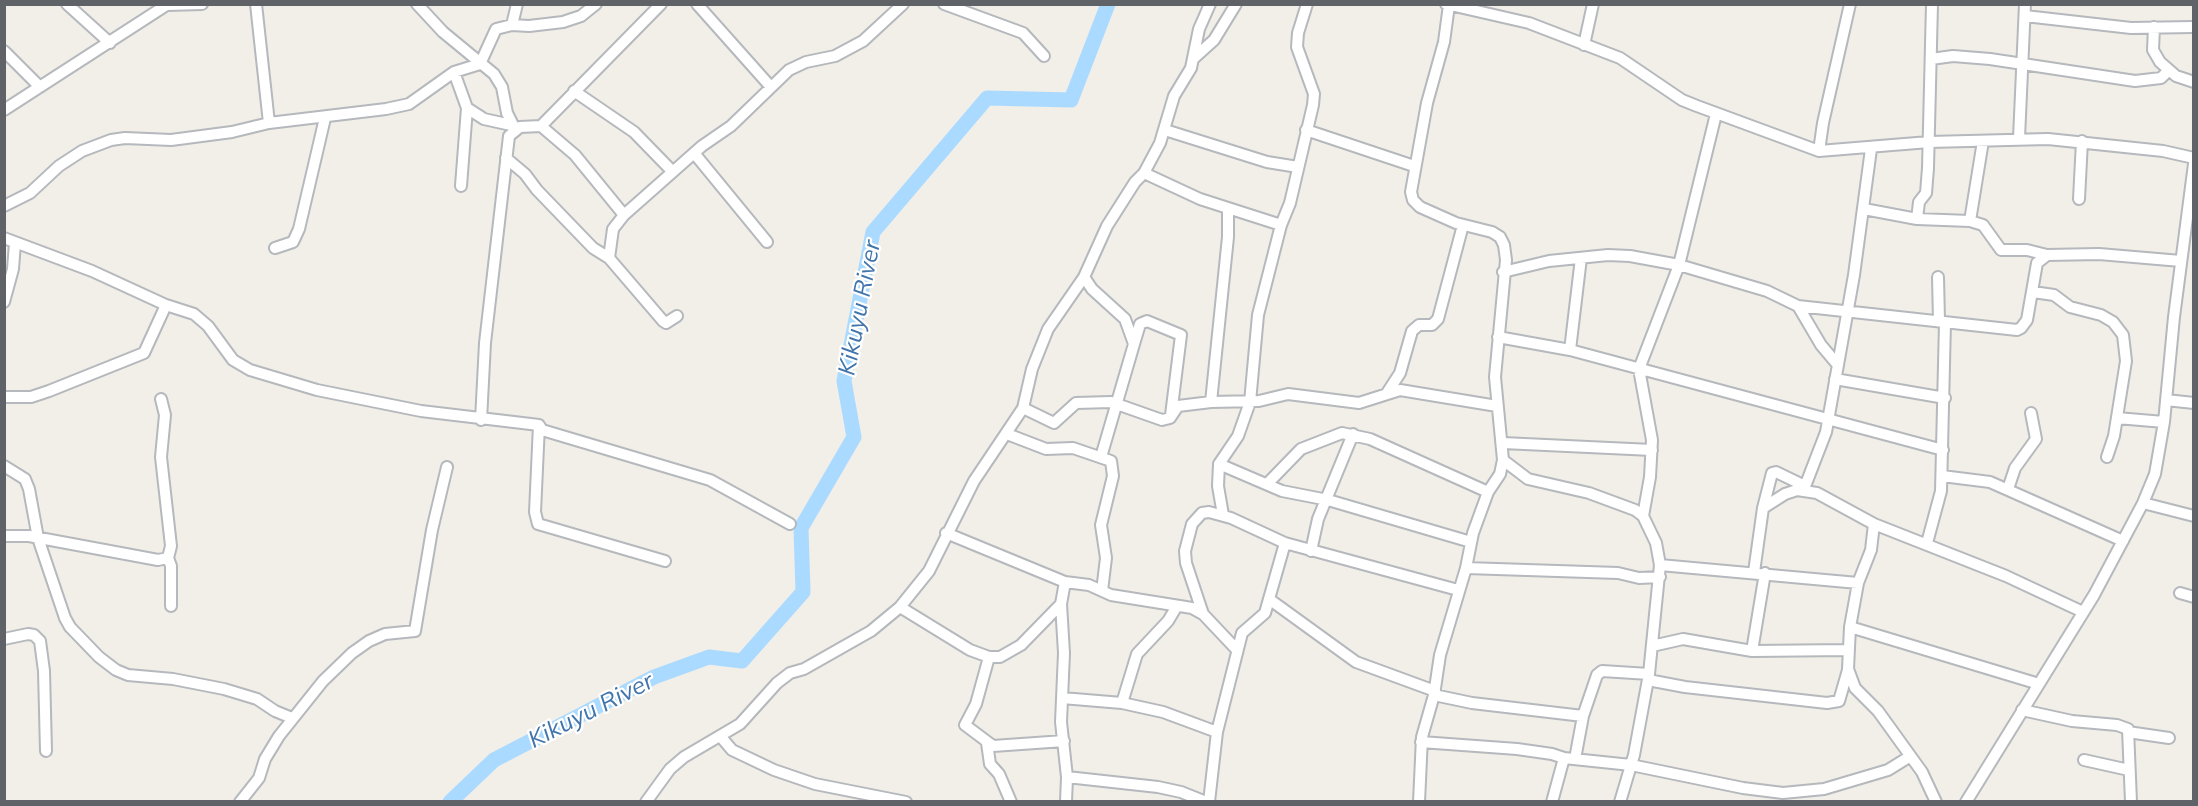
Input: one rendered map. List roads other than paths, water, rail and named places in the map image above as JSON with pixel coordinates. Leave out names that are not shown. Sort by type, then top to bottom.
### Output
[{"type":"street","points":[[66,4],[110,43]]},
{"type":"street","points":[[4,110],[168,5],[202,4]]},
{"type":"street","points":[[256,4],[269,123]]},
{"type":"street","points":[[417,4],[443,32],[498,79],[513,127],[509,136],[506,158],[485,343],[481,420]]},
{"type":"street","points":[[512,25],[517,4]]},
{"type":"street","points":[[480,63],[491,34],[496,29],[512,25],[529,26],[563,22],[581,16],[596,4]]},
{"type":"street","points":[[541,126],[661,4]]},
{"type":"street","points":[[697,4],[770,86]]},
{"type":"street","points":[[609,258],[613,229],[624,214],[672,171],[726,130],[770,86],[796,65],[835,56],[864,41],[903,4]]},
{"type":"street","points":[[944,4],[1023,33],[1044,56]]},
{"type":"street","points":[[646,801],[677,763],[709,741],[721,737],[740,724],[755,710],[772,688],[790,673],[804,669],[831,651],[861,638],[900,607],[929,571],[974,481],[1023,408],[1032,369],[1048,329],[1084,277],[1107,226],[1135,182],[1144,173],[1165,130],[1174,96],[1194,58],[1199,29],[1210,4]]},
{"type":"street","points":[[1194,58],[1214,40],[1236,4]]},
{"type":"street","points":[[1223,515],[1218,486],[1219,464],[1238,436],[1250,402],[1258,315],[1281,225],[1290,203],[1314,94],[1297,47],[1298,33],[1307,4]]},
{"type":"street","points":[[1584,45],[1593,4]]},
{"type":"street","points":[[1820,151],[1823,123],[1850,4]]},
{"type":"street","points":[[1917,219],[1918,204],[1926,193],[1932,4]]},
{"type":"street","points":[[1419,801],[1421,742],[1425,718],[1435,693],[1440,655],[1466,568],[1471,542],[1488,492],[1500,474],[1503,460],[1495,377],[1505,252],[1500,237],[1492,232],[1463,225],[1420,207],[1413,200],[1411,192],[1427,103],[1444,42],[1447,5],[1506,10],[1584,45],[1620,58],[1682,100],[1820,151],[1929,142],[2019,138],[2082,141],[2163,151],[2193,158]]},
{"type":"street","points":[[2019,138],[2025,10],[2131,28],[2193,27]]},
{"type":"street","points":[[2154,27],[2153,50],[2168,71],[2193,82]]},
{"type":"street","points":[[4,51],[40,87]]},
{"type":"street","points":[[1931,58],[1953,56],[2135,81],[2161,78],[2168,71]]},
{"type":"street","points":[[4,206],[30,193],[44,177],[82,151],[111,140],[125,138],[171,140],[232,132],[269,123],[325,118],[409,104],[454,72],[480,63]]},
{"type":"street","points":[[454,72],[467,108],[461,186]]},
{"type":"street","points":[[574,91],[634,132],[672,171]]},
{"type":"street","points":[[467,108],[484,119],[513,127],[541,126],[575,155],[624,214]]},
{"type":"street","points":[[1620,801],[1631,765],[1648,677],[1660,565],[1653,534],[1643,516],[1652,450],[1639,369],[1679,265],[1716,114]]},
{"type":"street","points":[[275,248],[293,242],[299,229],[325,118]]},
{"type":"street","points":[[1165,130],[1268,162],[1298,167]]},
{"type":"street","points":[[1306,130],[1414,166]]},
{"type":"street","points":[[1970,221],[1983,141]]},
{"type":"street","points":[[2079,199],[2082,141]]},
{"type":"street","points":[[1763,508],[1785,494],[1804,487],[1822,446],[1848,311],[1871,148]]},
{"type":"street","points":[[694,153],[767,242]]},
{"type":"street","points":[[506,158],[525,174],[537,190],[593,248],[609,258],[663,321],[666,323],[677,316]]},
{"type":"street","points":[[1966,801],[2083,612],[2143,504],[2155,474],[2164,422],[2181,261],[2188,242],[2193,164]]},
{"type":"street","points":[[1144,173],[1228,208],[1281,225]]},
{"type":"street","points":[[1211,402],[1228,237],[1228,208]]},
{"type":"street","points":[[1864,209],[1917,219],[1970,221],[1983,225],[2001,250],[2027,250],[2047,255],[2099,254],[2181,261]]},
{"type":"street","points":[[1387,393],[1400,373],[1412,331],[1419,325],[1432,325],[1438,319],[1463,225]]},
{"type":"street","points":[[4,302],[13,269],[10,240],[92,271],[200,318],[233,360],[250,370],[317,390],[421,411],[481,420],[539,425]]},
{"type":"street","points":[[1503,272],[1549,261],[1630,256],[1679,265],[1767,291],[1798,306],[2010,330],[2021,328],[2026,320],[2037,263],[2047,255]]},
{"type":"street","points":[[1570,350],[1581,258]]},
{"type":"street","points":[[1084,277],[1092,290],[1125,319],[1134,344]]},
{"type":"street","points":[[1927,543],[1941,491],[1942,476],[1945,398],[1938,277]]},
{"type":"street","points":[[2032,292],[2054,295],[2070,307],[2102,315],[2113,322],[2122,335],[2126,361],[2117,418],[2107,457]]},
{"type":"street","points":[[4,397],[31,397],[144,353],[166,305]]},
{"type":"street","points":[[1798,306],[1821,345],[1837,364]]},
{"type":"street","points":[[1101,457],[1140,324],[1147,321],[1181,335],[1170,418]]},
{"type":"street","points":[[1498,337],[1570,350],[1943,450]]},
{"type":"street","points":[[1835,379],[1945,398]]},
{"type":"street","points":[[1023,408],[1054,423],[1076,404],[1116,404],[1162,420],[1170,418],[1178,406],[1211,402],[1270,400],[1288,394],[1327,401],[1359,403],[1400,390],[1497,406]]},
{"type":"street","points":[[161,399],[165,415],[161,457],[171,546],[168,558],[171,566],[171,606]]},
{"type":"street","points":[[2166,400],[2193,403]]},
{"type":"street","points":[[2008,489],[2015,468],[2036,439],[2031,413]]},
{"type":"street","points":[[2117,418],[2164,422]]},
{"type":"street","points":[[539,425],[542,430],[710,480],[790,524]]},
{"type":"street","points":[[539,425],[535,512],[538,524],[665,561]]},
{"type":"street","points":[[1268,483],[1301,449],[1311,443],[1342,433],[1353,434],[1488,492]]},
{"type":"street","points":[[1007,434],[1046,449],[1073,448],[1111,461],[1113,476],[1101,514],[1106,558],[1102,591]]},
{"type":"street","points":[[1311,551],[1318,519],[1328,500],[1353,434]]},
{"type":"street","points":[[1503,443],[1652,450]]},
{"type":"street","points":[[1503,460],[1528,479],[1589,493],[1643,516]]},
{"type":"street","points":[[1219,464],[1282,490],[1328,500],[1471,542]]},
{"type":"street","points":[[4,466],[25,479],[39,538],[70,627],[116,670],[128,675],[172,679],[224,689],[257,699],[275,711],[292,718]]},
{"type":"street","points":[[240,801],[259,778],[271,747],[323,681],[362,645],[385,634],[415,631],[432,530],[447,467]]},
{"type":"street","points":[[1752,651],[1760,573],[1763,508],[1773,472],[1874,524],[1927,543],[2083,612]]},
{"type":"street","points":[[1942,476],[1983,480],[2123,541]]},
{"type":"street","points":[[2143,504],[2193,516]]},
{"type":"street","points":[[1203,614],[1186,563],[1185,551],[1192,524],[1197,516],[1209,512],[1223,515],[1285,543],[1458,590]]},
{"type":"street","points":[[1552,801],[1570,759],[1591,686],[1600,671],[1648,677],[1685,687],[1839,701],[1848,669],[1850,627],[1858,583],[1871,550],[1874,524]]},
{"type":"street","points":[[946,533],[1065,582],[1089,585],[1102,591],[1192,608],[1203,614],[1237,650]]},
{"type":"street","points":[[4,536],[39,538],[158,561],[168,558]]},
{"type":"street","points":[[1067,777],[1158,787],[1208,801],[1217,732],[1243,629],[1261,618],[1269,599],[1285,543]]},
{"type":"street","points":[[1660,565],[1858,583]]},
{"type":"street","points":[[1466,568],[1618,573],[1639,578],[1659,577]]},
{"type":"street","points":[[1065,582],[1061,604],[1066,801]]},
{"type":"street","points":[[2180,593],[2193,597]]},
{"type":"street","points":[[1269,599],[1356,662],[1435,693],[1472,704],[1583,716]]},
{"type":"street","points":[[900,607],[969,650],[989,657],[1000,657],[1021,645],[1061,604]]},
{"type":"street","points":[[1122,703],[1137,654],[1168,621],[1177,606]]},
{"type":"street","points":[[1850,627],[2039,684]]},
{"type":"street","points":[[4,639],[28,634],[40,641],[44,671],[46,751]]},
{"type":"street","points":[[1652,646],[1683,639],[1752,651],[1848,650]]},
{"type":"street","points":[[989,657],[976,704],[965,725],[987,743],[1001,746],[1064,741]]},
{"type":"street","points":[[1848,669],[1856,688],[1878,711],[1922,772],[1936,801]]},
{"type":"street","points":[[1062,698],[1122,703],[1163,712],[1217,732]]},
{"type":"street","points":[[2022,710],[2072,721],[2125,727],[2128,732],[2131,801]]},
{"type":"street","points":[[2128,732],[2169,738]]},
{"type":"street","points":[[721,737],[732,750],[774,770],[815,784],[887,800],[906,801]]},
{"type":"street","points":[[1421,742],[1517,749],[1570,759],[1631,765],[1743,794],[1824,789],[1888,770],[1909,757]]},
{"type":"street","points":[[987,743],[990,764],[999,774],[1011,801]]},
{"type":"street","points":[[2085,760],[2129,770]]},
{"type":"waterway","name":"Kikuyu River","points":[[450,802],[494,760],[654,677],[709,657],[742,661],[803,592],[801,528],[854,437],[844,381],[873,232],[987,98],[1071,100],[1108,4]]}]
